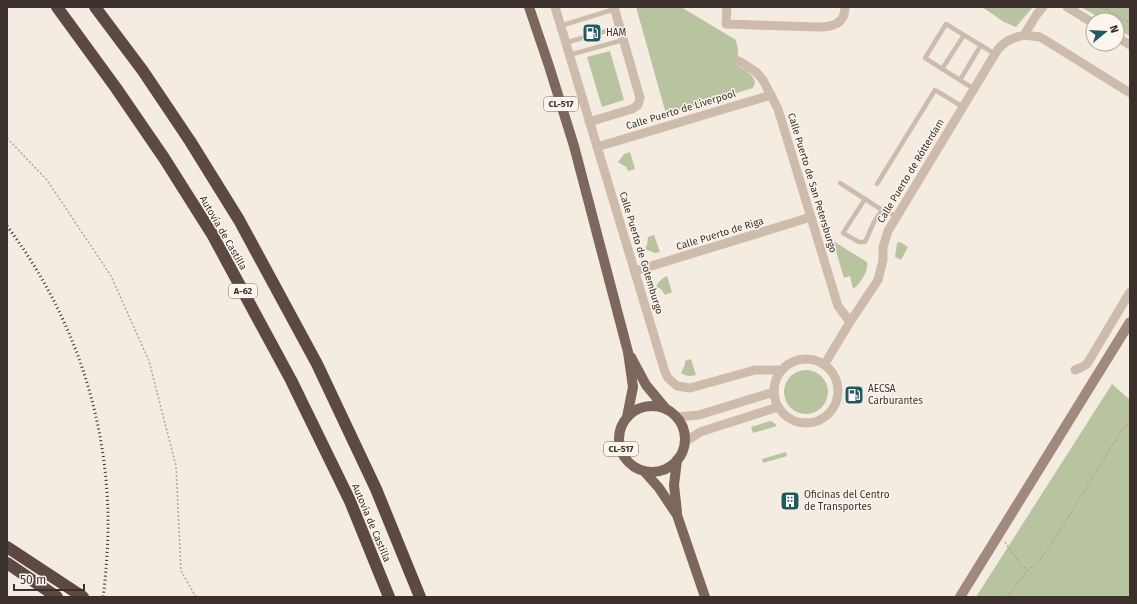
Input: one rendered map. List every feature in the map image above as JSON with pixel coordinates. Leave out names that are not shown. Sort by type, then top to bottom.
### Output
[{"type":"highway","name":"Autovía de Castilla","points":[[57,7],[116,88],[164,158],[212,234],[291,380],[330,458],[350,501],[389,597]]},
{"type":"highway","name":"Autovía de Castilla","points":[[95,7],[143,71],[190,141],[239,220],[317,364],[376,489],[420,597]]},
{"type":"highway","points":[[7,547],[83,597]]},
{"type":"highway","points":[[7,563],[58,597]]},
{"type":"main road","name":"CL-517","points":[[529,7],[574,146],[628,352],[633,387],[627,417],[620,429],[619,442],[621,449],[623,455],[632,465],[644,471],[659,488],[678,515]]},
{"type":"main road","name":"CL-517","points":[[628,352],[646,385],[666,409],[677,417]]},
{"type":"main road","points":[[627,417],[638,409],[652,406],[666,409]]},
{"type":"main road","points":[[677,417],[683,429],[684,442]]},
{"type":"main road","name":"CL-517","points":[[684,442],[682,452],[677,460],[674,485],[678,515],[705,597]]},
{"type":"main road","points":[[644,471],[656,472],[668,468],[677,460]]},
{"type":"street","name":"Calle Puerto de Gotemburgo","points":[[554,7],[668,378],[677,386],[690,388],[755,370],[782,370]]},
{"type":"street","points":[[727,7],[726,24],[830,27],[838,23],[845,13],[845,7]]},
{"type":"street","points":[[1043,7],[1024,35],[1040,38],[1050,43],[1130,93]]},
{"type":"street","points":[[1067,7],[1085,18]]},
{"type":"street","points":[[590,122],[632,109],[638,105],[640,98],[614,8]]},
{"type":"street","name":"Calle Puerto de Rótterdam","points":[[824,365],[878,280],[883,260],[883,247],[888,231],[995,54],[1001,45],[1013,38],[1024,35]]},
{"type":"street","name":"Calle Puerto de San Petersburgo","points":[[739,61],[756,72],[763,80],[778,109],[838,306],[850,322]]},
{"type":"street","name":"Calle Puerto de Liverpool","points":[[597,147],[771,95]]},
{"type":"street","name":"Calle Puerto de Riga","points":[[635,271],[811,217]]},
{"type":"street","points":[[1075,370],[1087,364],[1130,292]]},
{"type":"street","points":[[960,597],[1130,322]]},
{"type":"street","points":[[802,359],[814,360],[824,365],[831,372],[836,382],[837,394],[834,405],[827,414],[818,420],[807,423],[796,421],[786,416],[778,407],[775,400],[774,384],[777,376],[791,362],[802,359]]},
{"type":"street","points":[[677,417],[699,415],[774,392]]},
{"type":"street","points":[[684,442],[700,432],[778,407]]},
{"type":"lane","points":[[560,26],[614,8]]},
{"type":"lane","points":[[974,89],[925,58],[946,24],[995,54]]},
{"type":"lane","points":[[565,43],[620,27]]},
{"type":"lane","points":[[942,69],[964,35]]},
{"type":"lane","points":[[569,55],[624,40]]},
{"type":"lane","points":[[960,80],[981,45]]},
{"type":"lane","points":[[877,184],[935,90],[963,107]]},
{"type":"lane","points":[[840,183],[882,210],[897,216]]},
{"type":"lane","points":[[865,199],[843,233],[859,242],[865,242],[882,210]]},
{"type":"path","points":[[1102,7],[1130,24]]},
{"type":"path","points":[[7,138],[47,180],[111,276],[149,361],[176,466],[181,571],[196,597]]},
{"type":"path","points":[[1007,597],[1028,570],[1040,560],[1047,551],[1123,428],[1128,424],[1130,425]]},
{"type":"path","points":[[998,535],[1005,541],[1020,564],[1028,570]]},
{"type":"green space","points":[[636,7],[681,7],[736,40],[738,66],[751,75],[755,81],[753,88],[666,114]]},
{"type":"green space","points":[[982,7],[1033,7],[1016,27],[1004,22]]},
{"type":"green space","points":[[1081,7],[1130,7],[1130,36],[1125,33],[1125,12],[1089,12]]},
{"type":"green space","points":[[610,51],[624,100],[602,107],[587,57]]},
{"type":"green space","points":[[630,152],[635,169],[628,171],[626,167],[618,162],[624,154]]},
{"type":"green space","points":[[654,235],[660,252],[655,253],[645,249],[648,237]]},
{"type":"green space","points":[[833,241],[867,262],[867,269],[863,277],[853,289],[850,276],[844,278]]},
{"type":"green space","points":[[900,242],[908,247],[901,260],[895,257],[897,243]]},
{"type":"green space","points":[[667,276],[672,292],[665,295],[661,289],[656,287],[660,280]]},
{"type":"green space","points":[[691,359],[696,375],[688,376],[681,373],[685,361]]},
{"type":"green space","points":[[806,370],[818,374],[824,380],[828,392],[824,404],[818,410],[806,414],[794,410],[788,404],[784,392],[788,380],[794,374]]},
{"type":"green space","points":[[1112,384],[1130,400],[1130,597],[976,597]]},
{"type":"green space","points":[[770,421],[777,426],[753,433],[751,427]]},
{"type":"green space","points":[[786,452],[787,456],[763,463],[762,459]]},
{"type":"railway","points":[[7,226],[31,260],[69,333],[83,371],[95,411],[107,492],[108,534],[103,597]]},
{"type":"place","name":"HAM","points":[[592,33]]},
{"type":"place","name":"AECSA Carburantes","points":[[854,395]]},
{"type":"place","name":"Oficinas del Centro de Transportes","points":[[790,501]]}]
